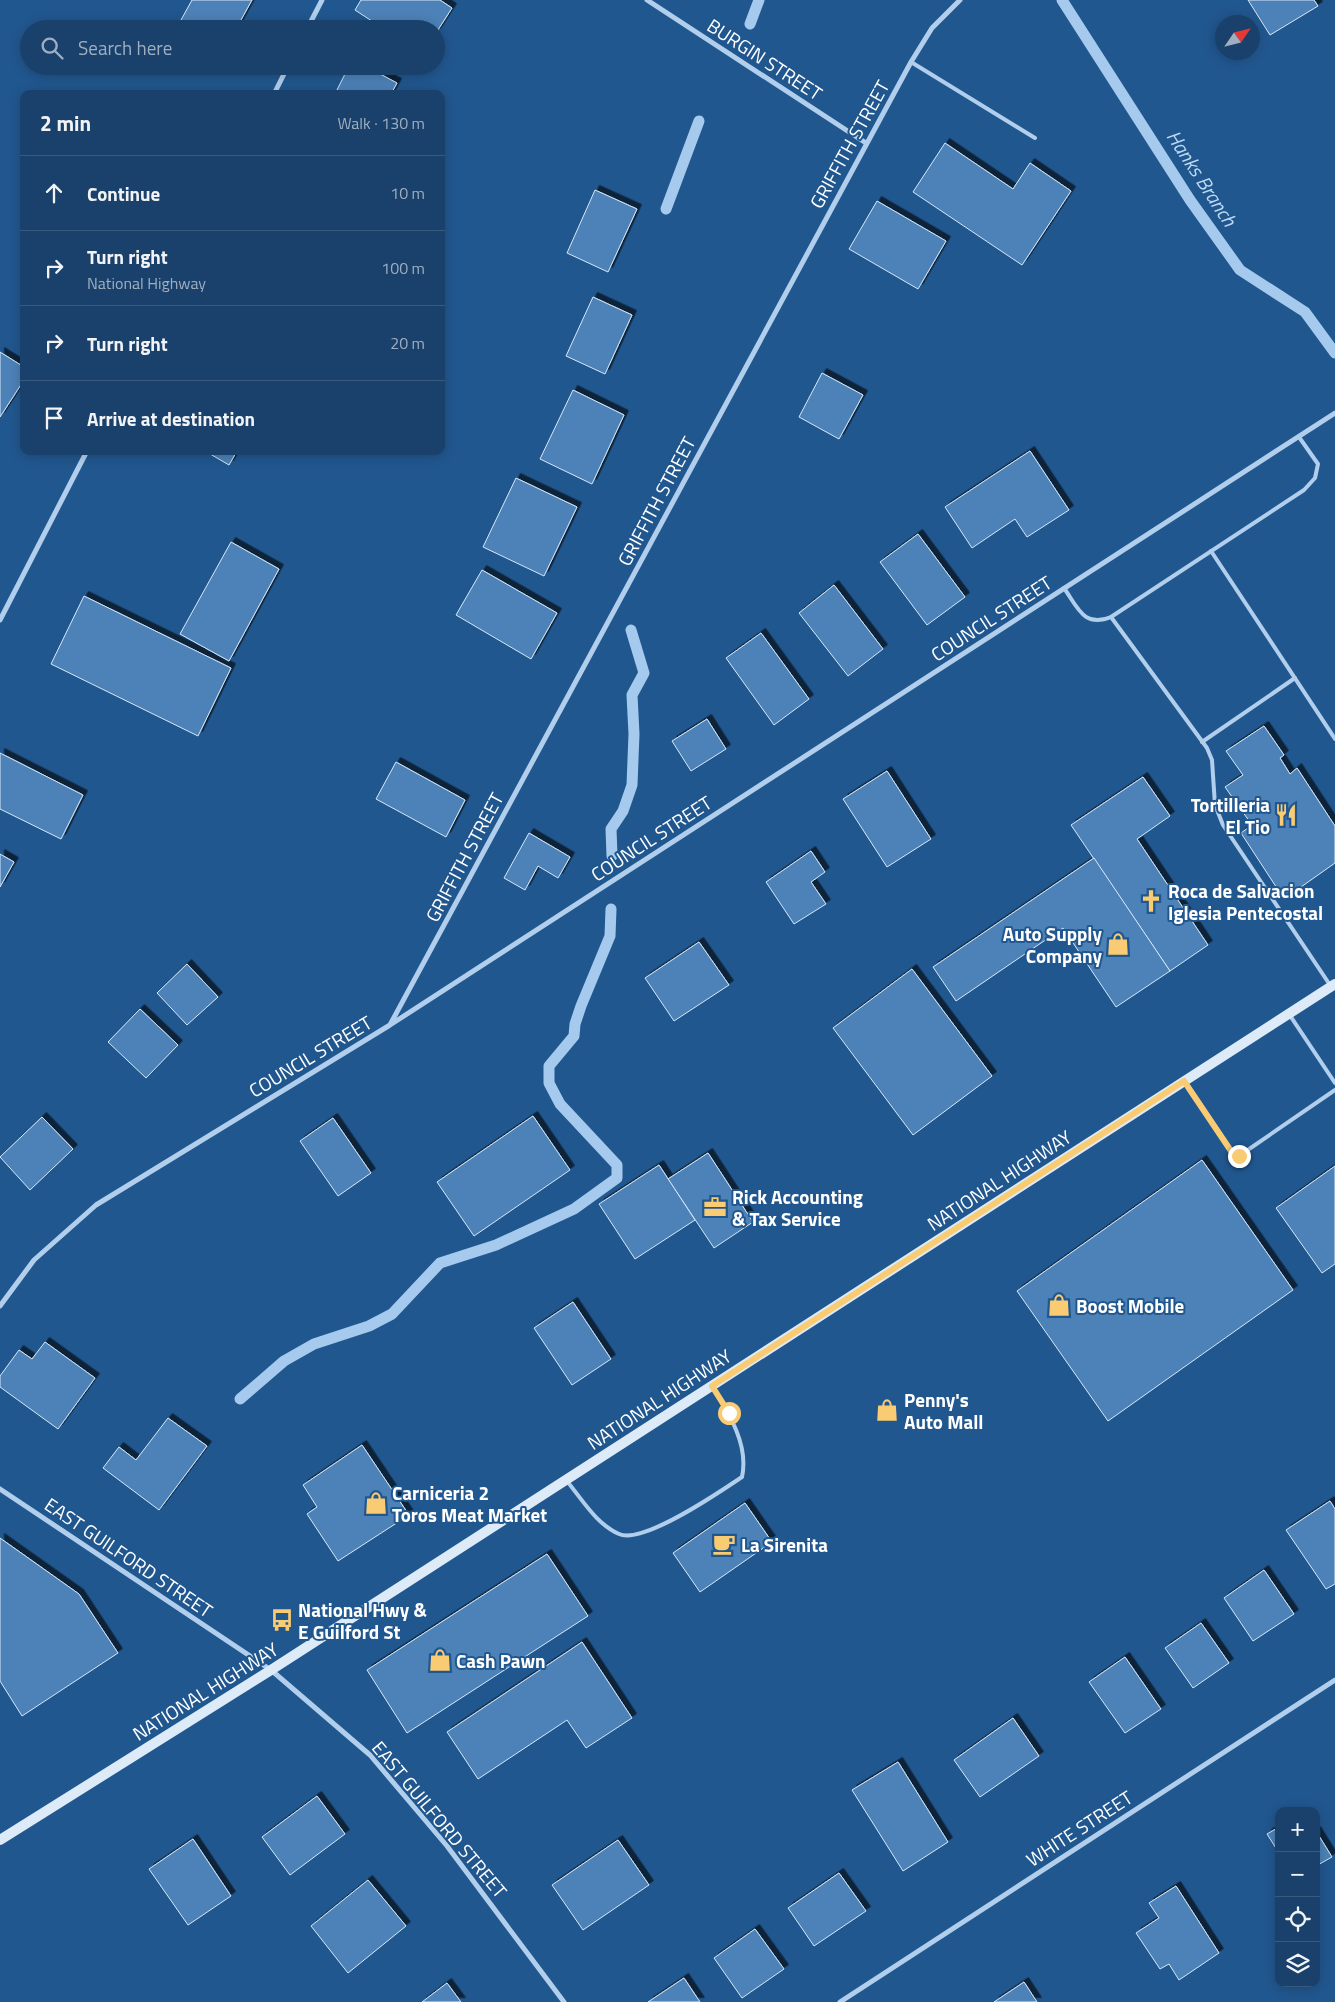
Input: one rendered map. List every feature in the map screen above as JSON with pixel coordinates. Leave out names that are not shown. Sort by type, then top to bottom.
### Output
[{"type":"main road","name":"NATIONAL HIGHWAY","points":[[0,1840],[271,1670],[1184,1081],[1289,1014],[1334,988]]},
{"type":"street","points":[[312,20],[322,0]]},
{"type":"street","name":"BURGIN STREET","points":[[647,0],[866,143]]},
{"type":"street","name":"GRIFFITH STREET","points":[[390,1025],[911,62],[932,28],[960,0]]},
{"type":"street","points":[[276,90],[284,75]]},
{"type":"street","name":"COUNCIL STREET","points":[[0,1306],[34,1260],[96,1205],[390,1025],[1335,413]]},
{"type":"street","points":[[0,620],[85,455]]},
{"type":"street","name":"EAST GUILFORD STREET","points":[[0,1489],[271,1670],[370,1755],[447,1846],[564,2002]]},
{"type":"street","name":"WHITE STREET","points":[[840,2002],[1335,1680]]},
{"type":"lane","points":[[911,62],[1035,138]]},
{"type":"lane","points":[[1064,588],[1085,618],[1098,622],[1111,617],[1304,490],[1315,478],[1318,464],[1299,437]]},
{"type":"lane","points":[[1211,551],[1335,739]]},
{"type":"lane","points":[[1111,617],[1202,742],[1212,760],[1215,805],[1223,825],[1334,988]]},
{"type":"lane","points":[[1202,742],[1294,678]]},
{"type":"lane","points":[[1289,1014],[1335,1083]]},
{"type":"lane","points":[[1184,1081],[1231,1151],[1239,1156],[1335,1090]]},
{"type":"lane","points":[[566,1480],[602,1524],[621,1536],[648,1532],[723,1490],[742,1477],[745,1462],[736,1429],[712,1386]]},
{"type":"building","points":[[192,0],[252,0],[241,20],[181,20]]},
{"type":"building","points":[[361,0],[440,0],[452,8],[444,20],[370,20],[355,10]]},
{"type":"building","points":[[1248,0],[1314,0],[1318,6],[1270,35],[1260,19],[1260,15],[1257,15]]},
{"type":"building","points":[[344,75],[382,75],[397,83],[393,90],[337,90]]},
{"type":"building","points":[[945,143],[1013,189],[1030,163],[1071,191],[1022,265],[913,192]]},
{"type":"building","points":[[595,190],[637,209],[608,272],[567,253]]},
{"type":"building","points":[[877,201],[946,241],[918,289],[849,249]]},
{"type":"building","points":[[593,297],[632,315],[605,374],[566,356]]},
{"type":"building","points":[[0,352],[20,364],[20,386],[0,417]]},
{"type":"building","points":[[822,373],[863,395],[839,439],[799,417]]},
{"type":"building","points":[[573,390],[624,415],[592,484],[540,459]]},
{"type":"building","points":[[1030,451],[1069,510],[1027,537],[1015,519],[972,548],[945,507]]},
{"type":"building","points":[[212,455],[235,455],[229,465]]},
{"type":"building","points":[[516,478],[577,507],[544,576],[483,547]]},
{"type":"building","points":[[918,534],[965,597],[927,625],[880,562]]},
{"type":"building","points":[[231,542],[279,569],[229,661],[180,634]]},
{"type":"building","points":[[482,570],[557,613],[531,659],[456,615]]},
{"type":"building","points":[[834,585],[883,649],[848,676],[799,613]]},
{"type":"building","points":[[84,596],[231,668],[198,736],[51,664]]},
{"type":"building","points":[[761,633],[809,699],[774,725],[726,658]]},
{"type":"building","points":[[707,719],[726,749],[691,771],[672,741]]},
{"type":"building","name":"Tortilleria El Tio","points":[[1264,726],[1284,755],[1280,758],[1290,774],[1297,768],[1335,826],[1335,863],[1284,899],[1241,833],[1252,825],[1225,787],[1243,775],[1226,751]]},
{"type":"building","points":[[0,753],[83,795],[61,839],[0,809]]},
{"type":"building","points":[[396,762],[465,800],[446,837],[376,799]]},
{"type":"building","points":[[887,771],[931,839],[887,867],[843,799]]},
{"type":"building","name":"Roca de Salvacion Iglesia Pentecostal","points":[[1143,777],[1170,816],[1137,839],[1208,945],[1170,971],[1071,825]]},
{"type":"building","points":[[529,833],[570,857],[558,878],[538,866],[525,890],[504,878]]},
{"type":"building","points":[[811,851],[825,872],[811,882],[826,904],[794,924],[766,882]]},
{"type":"building","points":[[0,854],[14,862],[0,887]]},
{"type":"building","points":[[1094,858],[1170,971],[1116,1007],[1063,928],[956,1001],[933,967]]},
{"type":"building","points":[[699,942],[729,985],[674,1021],[645,978]]},
{"type":"building","points":[[187,964],[218,997],[187,1025],[157,993]]},
{"type":"building","points":[[912,969],[992,1076],[913,1135],[833,1028]]},
{"type":"building","points":[[140,1009],[178,1045],[146,1078],[108,1042]]},
{"type":"building","points":[[533,1116],[570,1170],[474,1236],[437,1182]]},
{"type":"building","points":[[42,1117],[73,1149],[30,1190],[0,1157]]},
{"type":"building","points":[[333,1118],[371,1173],[338,1196],[300,1141]]},
{"type":"building","points":[[708,1153],[753,1222],[714,1248],[668,1179]]},
{"type":"building","points":[[1202,1160],[1293,1290],[1108,1421],[1017,1291]]},
{"type":"building","points":[[659,1165],[695,1220],[635,1259],[599,1204]]},
{"type":"building","points":[[1335,1166],[1335,1264],[1322,1273],[1276,1208]]},
{"type":"building","points":[[573,1302],[611,1359],[572,1385],[534,1328]]},
{"type":"building","points":[[45,1342],[95,1378],[58,1429],[0,1387],[0,1376],[19,1350],[32,1359]]},
{"type":"building","points":[[168,1418],[207,1446],[159,1510],[103,1468],[119,1447],[136,1460]]},
{"type":"building","points":[[362,1445],[409,1515],[338,1561],[307,1514],[317,1507],[303,1485]]},
{"type":"building","points":[[1330,1501],[1335,1509],[1335,1584],[1326,1589],[1286,1530]]},
{"type":"building","points":[[745,1503],[772,1542],[700,1592],[673,1553]]},
{"type":"building","points":[[0,1538],[79,1594],[118,1653],[22,1716],[0,1681]]},
{"type":"building","points":[[547,1554],[588,1616],[407,1733],[367,1670]]},
{"type":"building","points":[[1264,1570],[1294,1614],[1253,1641],[1224,1598]]},
{"type":"building","points":[[1201,1623],[1229,1663],[1193,1688],[1165,1648]]},
{"type":"building","points":[[582,1642],[632,1718],[586,1748],[567,1720],[478,1779],[447,1732]]},
{"type":"building","points":[[1125,1657],[1161,1709],[1125,1733],[1089,1682]]},
{"type":"building","points":[[1013,1718],[1039,1756],[980,1797],[954,1760]]},
{"type":"building","points":[[898,1762],[948,1842],[903,1871],[852,1790]]},
{"type":"building","points":[[317,1796],[345,1834],[290,1875],[262,1837]]},
{"type":"building","points":[[1275,1829],[1275,1847],[1267,1834]]},
{"type":"building","points":[[1320,1838],[1332,1857],[1320,1864]]},
{"type":"building","points":[[193,1839],[231,1896],[188,1925],[149,1869]]},
{"type":"building","points":[[618,1840],[649,1885],[583,1930],[552,1885]]},
{"type":"building","points":[[839,1873],[866,1911],[814,1946],[788,1908]]},
{"type":"building","points":[[368,1880],[406,1926],[348,1973],[311,1926]]},
{"type":"building","points":[[1176,1886],[1219,1953],[1179,1980],[1169,1964],[1160,1969],[1136,1933],[1159,1918],[1149,1903]]},
{"type":"building","points":[[755,1929],[784,1969],[742,1998],[714,1958]]},
{"type":"building","points":[[684,1978],[700,2002],[648,2002]]},
{"type":"building","points":[[1024,1982],[1037,2002],[994,2002]]},
{"type":"building","points":[[447,1983],[461,2002],[422,2002]]},
{"type":"waterway","points":[[750,24],[759,0]]},
{"type":"waterway","name":"Hanks Branch","points":[[1062,0],[1190,200],[1240,270],[1305,312],[1335,353]]},
{"type":"waterway","points":[[666,209],[699,121]]},
{"type":"waterway","points":[[612,856],[611,829],[623,811],[632,785],[634,734],[632,695],[644,673],[631,630]]},
{"type":"waterway","points":[[240,1399],[284,1361],[314,1344],[369,1326],[392,1314],[440,1263],[496,1245],[574,1209],[617,1178],[617,1165],[560,1104],[549,1083],[549,1066],[574,1036],[575,1024],[581,1006],[610,936],[611,909]]},
{"type":"place","name":"Tortilleria El Tio","points":[[1286,815]]},
{"type":"place","name":"Roca de Salvacion Iglesia Pentecostal","points":[[1151,901]]},
{"type":"place","name":"Auto Supply Company","points":[[1118,944]]},
{"type":"place","name":"Rick Accounting & Tax Service","points":[[715,1207]]},
{"type":"place","name":"Boost Mobile","points":[[1059,1305]]},
{"type":"place","name":"Penny's Auto Mall","points":[[887,1410]]},
{"type":"place","name":"Carniceria 2 Toros Meat Market","points":[[376,1503]]},
{"type":"place","name":"La Sirenita","points":[[724,1544]]},
{"type":"place","name":"National Hwy & E Guilford St","points":[[282,1620]]},
{"type":"place","name":"Cash Pawn","points":[[440,1660]]},
{"type":"route","points":[[729,1413],[712,1386],[1184,1081],[1231,1151],[1239,1156]]}]
